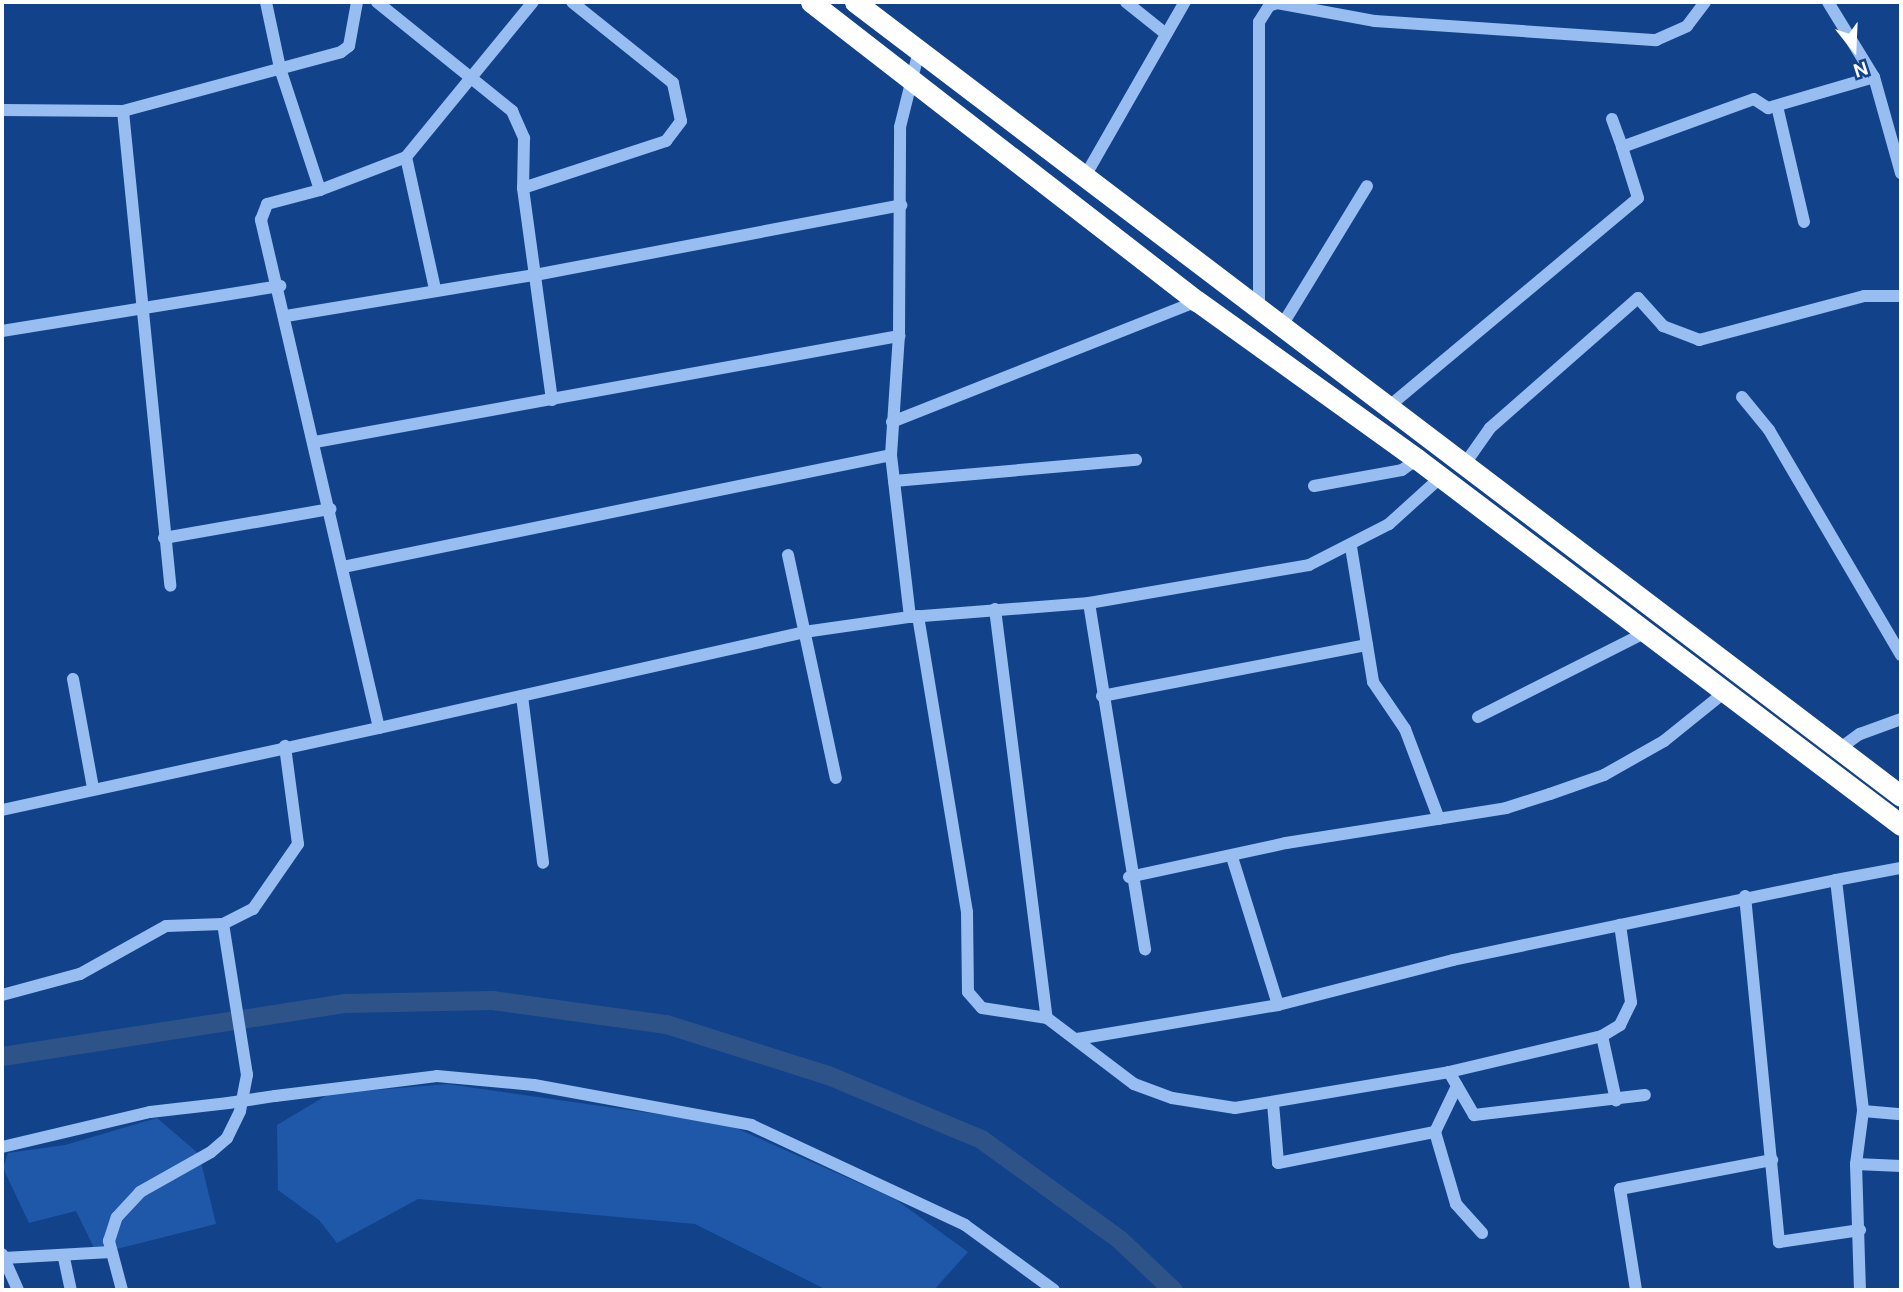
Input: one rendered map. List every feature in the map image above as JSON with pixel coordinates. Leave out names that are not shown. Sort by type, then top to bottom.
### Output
[{"type":"highway","points":[[811,2],[1197,301],[1417,459],[1901,825]]},
{"type":"highway","points":[[855,2],[1901,796]]},
{"type":"street","points":[[266,2],[280,68],[320,190]]},
{"type":"street","points":[[2,110],[123,111],[280,68],[349,46],[357,2]]},
{"type":"street","points":[[377,2],[519,122],[523,188],[552,401]]},
{"type":"street","points":[[379,728],[263,209],[407,157],[533,2]]},
{"type":"street","points":[[523,188],[666,141],[681,121],[673,83],[572,2]]},
{"type":"street","points":[[1126,2],[1166,34]]},
{"type":"street","points":[[1084,178],[1185,2]]},
{"type":"street","points":[[1259,310],[1259,22],[1269,6],[1277,3],[1375,21],[1656,40],[1687,26],[1705,2]]},
{"type":"street","points":[[1828,2],[1896,119],[1901,173]]},
{"type":"street","points":[[919,51],[908,78],[900,127],[899,336],[891,455],[914,617],[967,912],[968,992],[982,1008],[1047,1018],[1134,1084],[1172,1098],[1235,1108],[1449,1072],[1602,1036],[1620,1025],[1631,1002],[1620,925]]},
{"type":"street","points":[[1622,147],[1754,99],[1768,108],[1874,77]]},
{"type":"street","points":[[1777,106],[1804,222]]},
{"type":"street","points":[[123,111],[145,308],[170,586]]},
{"type":"street","points":[[1387,408],[1638,198],[1612,119]]},
{"type":"street","points":[[407,157],[435,289]]},
{"type":"street","points":[[1282,327],[1367,186]]},
{"type":"street","points":[[286,316],[435,289],[535,275],[901,205]]},
{"type":"street","points":[[2,331],[280,286]]},
{"type":"street","points":[[1464,465],[1490,428],[1638,298],[1663,326],[1699,340],[1864,296],[1901,296]]},
{"type":"street","points":[[892,422],[1197,301]]},
{"type":"street","points":[[315,442],[899,336]]},
{"type":"street","points":[[1742,397],[1769,430],[1901,655]]},
{"type":"street","points":[[343,567],[891,455]]},
{"type":"street","points":[[1314,486],[1402,471],[1417,459]]},
{"type":"street","points":[[894,481],[1136,460]]},
{"type":"street","points":[[2,810],[804,632],[914,617],[1089,603],[1309,565],[1351,547],[1418,504],[1441,477]]},
{"type":"street","points":[[164,538],[330,509]]},
{"type":"street","points":[[1351,547],[1376,690],[1405,729],[1439,819]]},
{"type":"street","points":[[788,555],[836,778]]},
{"type":"street","points":[[1089,603],[1129,877],[1145,950]]},
{"type":"street","points":[[995,609],[1047,1018]]},
{"type":"street","points":[[1478,717],[1646,632]]},
{"type":"street","points":[[1102,696],[1367,645]]},
{"type":"street","points":[[73,679],[93,788]]},
{"type":"street","points":[[1129,877],[1506,808],[1604,775],[1694,722],[1725,692]]},
{"type":"street","points":[[522,696],[543,863]]},
{"type":"street","points":[[1839,749],[1860,734],[1901,719]]},
{"type":"street","points":[[2,995],[80,974],[166,926],[223,924],[253,909],[298,844],[285,747]]},
{"type":"street","points":[[1232,857],[1278,1005]]},
{"type":"street","points":[[1077,1039],[1278,1005],[1745,896],[1901,868]]},
{"type":"street","points":[[1836,880],[1863,1111],[1856,1164],[1860,1290]]},
{"type":"street","points":[[1745,896],[1779,1242],[1860,1230]]},
{"type":"street","points":[[122,1290],[111,1252],[110,1230],[128,1203],[227,1138],[247,1075],[231,953],[223,924]]},
{"type":"street","points":[[1602,1036],[1616,1100]]},
{"type":"street","points":[[1449,1072],[1474,1115],[1645,1095]]},
{"type":"street","points":[[2,1147],[150,1112],[437,1076],[548,1087],[751,1125],[965,1225],[1054,1290]]},
{"type":"street","points":[[1457,1086],[1436,1132],[1456,1204],[1482,1233]]},
{"type":"street","points":[[1273,1102],[1278,1163],[1436,1132]]},
{"type":"street","points":[[1863,1111],[1901,1114]]},
{"type":"street","points":[[1636,1290],[1619,1189],[1772,1160]]},
{"type":"street","points":[[1856,1164],[1901,1166]]},
{"type":"street","points":[[19,1290],[3,1256],[64,1258],[111,1252]]},
{"type":"street","points":[[64,1258],[71,1290]]},
{"type":"shaded area","points":[[447,1084],[727,1124],[895,1199],[968,1252],[934,1290],[827,1290],[695,1224],[418,1199],[337,1243],[319,1220],[278,1190],[277,1125],[329,1094]]},
{"type":"shaded area","points":[[157,1118],[199,1154],[216,1224],[97,1254],[76,1211],[29,1223],[3,1168],[8,1153],[65,1145]]},
{"type":"waterway","points":[[2,1056],[345,1003],[492,1000],[666,1024],[828,1075],[981,1139],[1119,1239],[1173,1290]]}]
